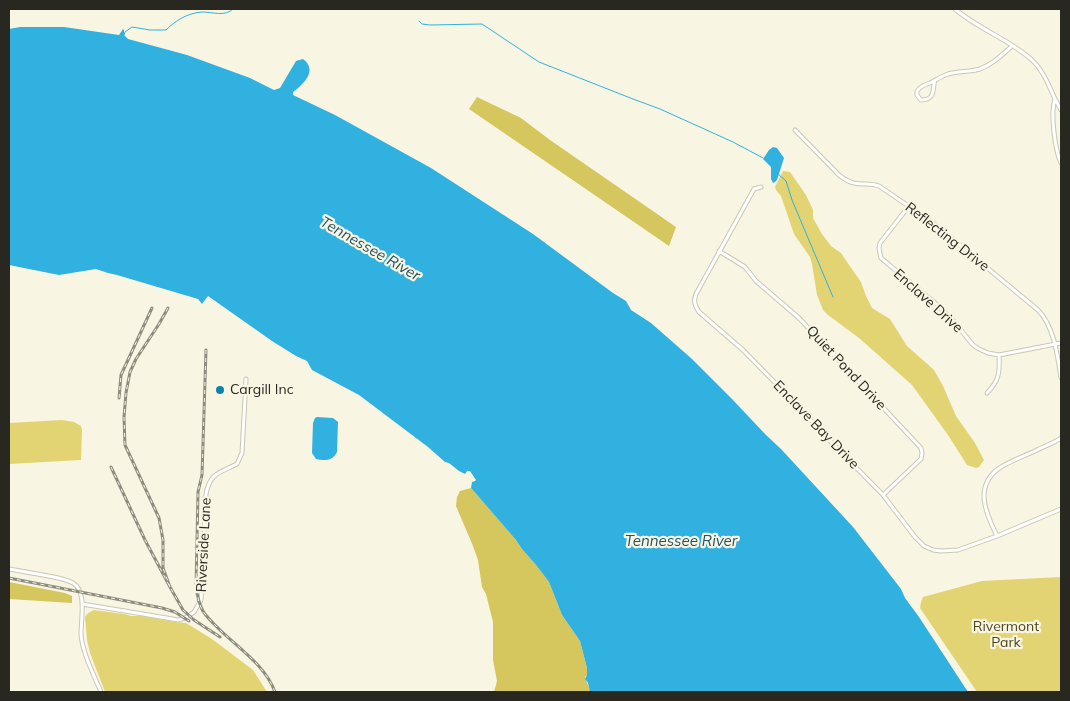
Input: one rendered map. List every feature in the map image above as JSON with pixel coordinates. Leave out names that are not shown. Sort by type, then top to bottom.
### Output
[{"type":"street","points":[[954,9],[1032,60],[1046,78],[1061,110]]},
{"type":"street","points":[[935,80],[932,95],[925,100],[921,100],[917,95],[919,88],[935,80],[948,74],[974,70],[988,65],[996,61],[1012,46]]},
{"type":"street","points":[[1055,99],[1053,105],[1054,126],[1061,163]]},
{"type":"street","name":"Reflecting Drive","points":[[795,130],[839,175],[853,183],[868,183],[879,186],[909,206],[932,222],[1038,310],[1048,322],[1061,378]]},
{"type":"street","name":"Enclave Bay Drive","points":[[761,187],[754,189],[694,298],[694,304],[699,312],[743,350],[788,396],[883,495],[924,546],[933,550],[950,552],[958,550],[1061,509]]},
{"type":"street","name":"Enclave Drive","points":[[909,206],[880,243],[881,258],[952,319],[973,345],[988,353],[999,355]]},
{"type":"street","name":"Quiet Pond Drive","points":[[719,251],[745,267],[756,281],[800,318],[921,448],[921,459],[883,495]]},
{"type":"street","points":[[987,393],[996,383],[999,376],[999,355],[1061,343]]},
{"type":"street","name":"Riverside Lane","points":[[82,604],[178,620],[194,612],[201,600],[208,484],[213,476],[237,464],[242,453],[246,379]]},
{"type":"street","points":[[996,536],[984,503],[985,487],[988,480],[1000,468],[1061,438]]},
{"type":"street","points":[[9,568],[63,579],[74,583],[81,592],[82,636],[87,657],[101,692]]},
{"type":"green space","points":[[783,171],[790,172],[806,195],[813,210],[813,218],[822,234],[831,246],[841,253],[861,282],[872,308],[890,319],[907,346],[934,370],[956,416],[975,443],[984,460],[979,467],[967,465],[912,385],[859,338],[823,310],[817,295],[810,257],[794,234],[781,196],[775,187]]},
{"type":"green space","points":[[62,420],[74,422],[81,426],[81,460],[9,464],[9,423]]},
{"type":"green space","name":"Rivermont Park","points":[[1061,577],[1061,692],[977,692],[920,608],[923,597],[982,581]]},
{"type":"green space","points":[[94,610],[186,623],[212,639],[253,670],[267,692],[105,692],[87,640],[85,617]]},
{"type":"shaded area","points":[[477,97],[521,118],[676,227],[669,246],[469,109]]},
{"type":"shaded area","points":[[471,488],[549,582],[562,615],[580,641],[587,668],[587,675],[585,677],[590,692],[494,692],[497,681],[493,660],[493,622],[486,594],[482,587],[478,560],[456,506],[460,491]]},
{"type":"shaded area","points":[[9,582],[65,593],[72,596],[72,603],[9,599]]},
{"type":"water","name":"Tennessee River","points":[[20,27],[64,27],[119,35],[123,29],[124,35],[128,39],[187,55],[250,78],[274,90],[280,88],[296,61],[303,59],[309,68],[308,77],[293,92],[293,95],[335,115],[431,168],[533,234],[626,301],[631,310],[651,323],[692,359],[781,449],[853,527],[901,589],[905,598],[968,692],[590,692],[585,679],[587,668],[580,641],[562,615],[549,582],[471,488],[472,482],[476,480],[470,471],[467,471],[465,474],[445,462],[359,395],[312,370],[307,361],[272,341],[208,296],[202,304],[198,299],[96,269],[59,275],[9,265],[9,29]]},
{"type":"water","points":[[773,147],[777,148],[784,158],[777,180],[773,183],[771,167],[763,159]]},
{"type":"water","points":[[317,417],[333,418],[338,422],[337,452],[328,460],[316,459],[312,453],[313,423]]},
{"type":"waterway","points":[[124,35],[132,27],[166,30],[187,15],[202,12],[226,13],[233,9]]},
{"type":"waterway","points":[[419,21],[422,24],[430,25],[482,24],[539,62],[660,109],[733,142],[763,158]]},
{"type":"waterway","points":[[778,174],[786,181],[792,200],[833,297]]},
{"type":"railway","points":[[119,398],[121,375],[152,308]]},
{"type":"railway","points":[[168,308],[130,372],[124,417],[125,445],[159,518],[163,540],[163,568],[170,587]]},
{"type":"railway","points":[[206,350],[202,475],[198,492],[196,588],[200,605],[205,614],[257,664],[264,672],[275,692]]},
{"type":"railway","points":[[111,467],[145,540],[183,610],[194,620],[220,637]]},
{"type":"railway","points":[[9,578],[162,608],[175,612],[189,621]]},
{"type":"place","name":"Cargill Inc","points":[[220,390]]}]
